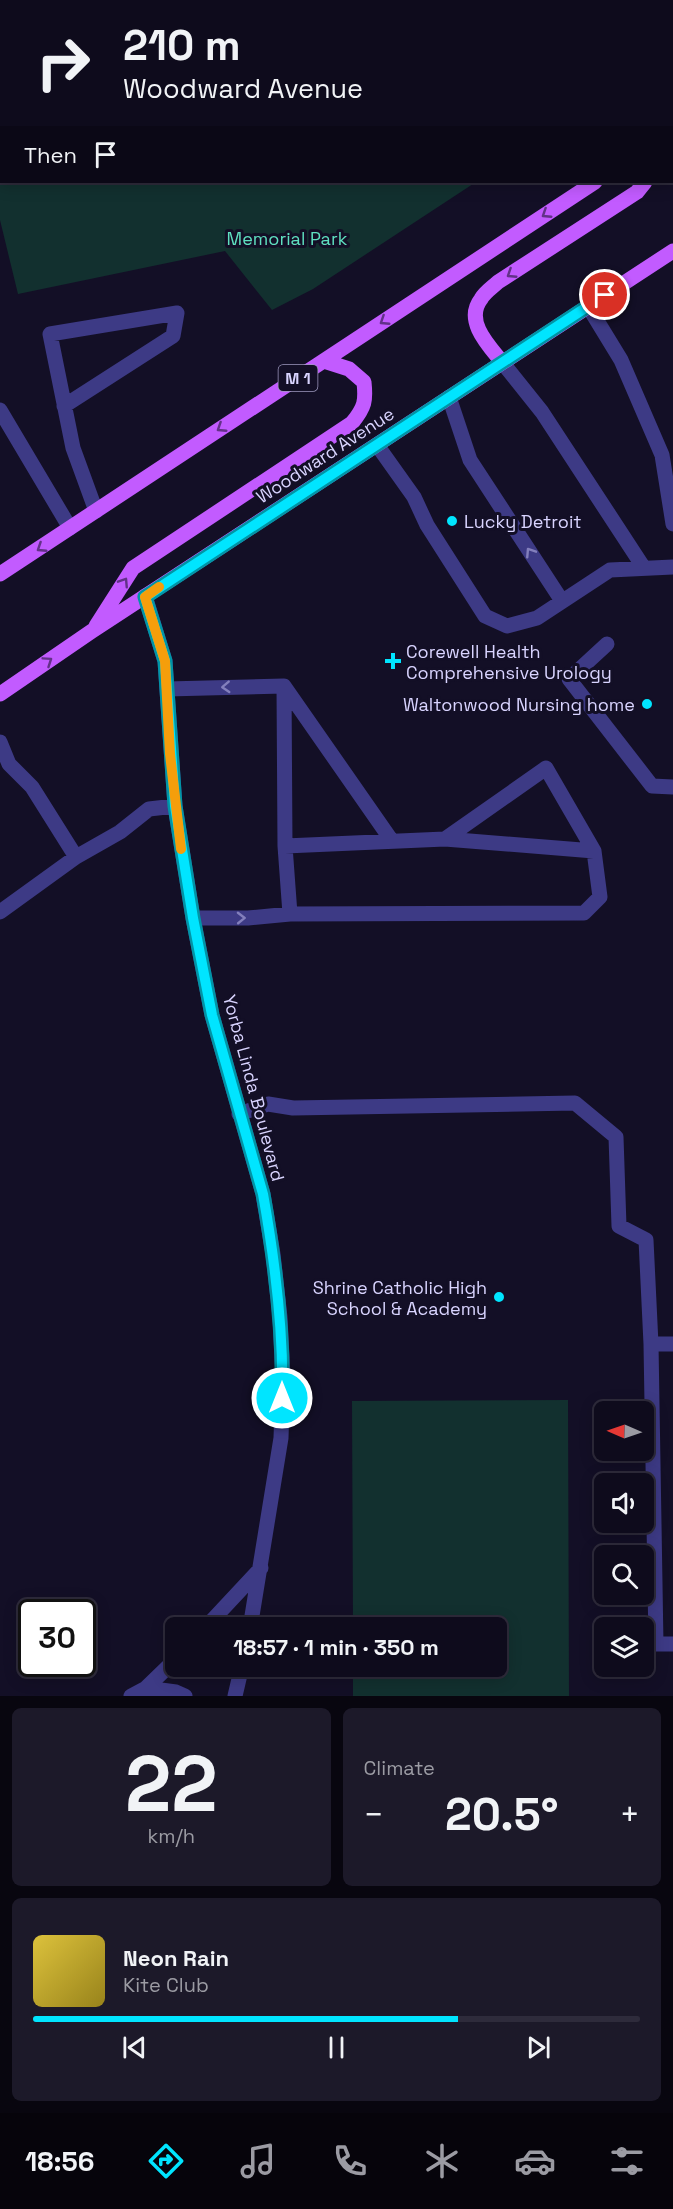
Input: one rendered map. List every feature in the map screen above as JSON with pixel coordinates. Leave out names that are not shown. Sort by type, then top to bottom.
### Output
[{"type":"main road","name":"M 1","points":[[0,574],[593,183]]},
{"type":"main road","points":[[502,362],[477,327],[476,313],[479,300],[498,282],[638,192],[644,183]]},
{"type":"main road","name":"Woodward Avenue","points":[[0,694],[92,631],[673,251]]},
{"type":"main road","points":[[92,631],[133,568],[352,423],[363,410],[366,396],[364,381],[349,369],[324,361]]},
{"type":"street","points":[[588,306],[621,360],[662,455],[673,524]]},
{"type":"street","points":[[64,406],[173,336],[177,314],[50,334],[64,406],[73,448],[96,511]]},
{"type":"street","points":[[502,362],[542,412],[644,568]]},
{"type":"street","points":[[449,397],[470,460],[562,602]]},
{"type":"street","points":[[0,410],[70,528]]},
{"type":"street","points":[[377,445],[414,497],[427,525],[485,616],[507,626],[537,618],[610,570],[673,567]]},
{"type":"street","name":"Yorba Linda Boulevard","points":[[145,597],[165,661],[175,806],[193,918],[212,1015],[263,1194],[280,1317],[283,1367],[281,1438],[252,1617]]},
{"type":"street","points":[[607,644],[569,679],[652,786],[673,787]]},
{"type":"street","points":[[167,689],[284,686]]},
{"type":"street","points":[[284,686],[392,841]]},
{"type":"street","points":[[284,686],[285,846],[290,914]]},
{"type":"street","points":[[0,742],[9,764],[32,787],[76,856]]},
{"type":"street","points":[[193,918],[248,918],[290,914],[584,913],[600,897],[594,851],[546,768],[445,839]]},
{"type":"street","points":[[0,912],[76,856],[120,832],[149,809],[175,806]]},
{"type":"street","points":[[285,846],[445,839],[594,851]]},
{"type":"street","points":[[239,1114],[268,1104],[293,1108],[575,1103],[616,1137],[620,1226],[646,1240],[651,1344],[656,1644],[673,1644]]},
{"type":"street","points":[[651,1344],[673,1344]]},
{"type":"street","points":[[215,1617],[261,1568]]},
{"type":"street","points":[[131,1696],[146,1688],[165,1670]]},
{"type":"street","points":[[235,1696],[239,1677]]},
{"type":"street","points":[[146,1688],[176,1692],[185,1696]]},
{"type":"green space","name":"Memorial Park","points":[[0,183],[474,183],[313,289],[272,310],[225,251],[18,294],[0,220]]},
{"type":"green space","points":[[568,1400],[569,1696],[353,1696],[353,1677],[507,1677],[507,1617],[353,1617],[352,1401]]},
{"type":"slow traffic","points":[[159,587],[145,597],[165,661],[170,754],[181,849]]},
{"type":"place","name":"Lucky Detroit","points":[[452,521]]},
{"type":"place","name":"Corewell Health Comprehensive Urology","points":[[393,661]]},
{"type":"place","name":"Waltonwood Nursing home","points":[[647,704]]},
{"type":"place","name":"Shrine Catholic High School & Academy","points":[[499,1297]]},
{"type":"route","points":[[282,1398],[280,1317],[267,1214],[212,1015],[175,806],[165,661],[145,597],[605,295]]}]
